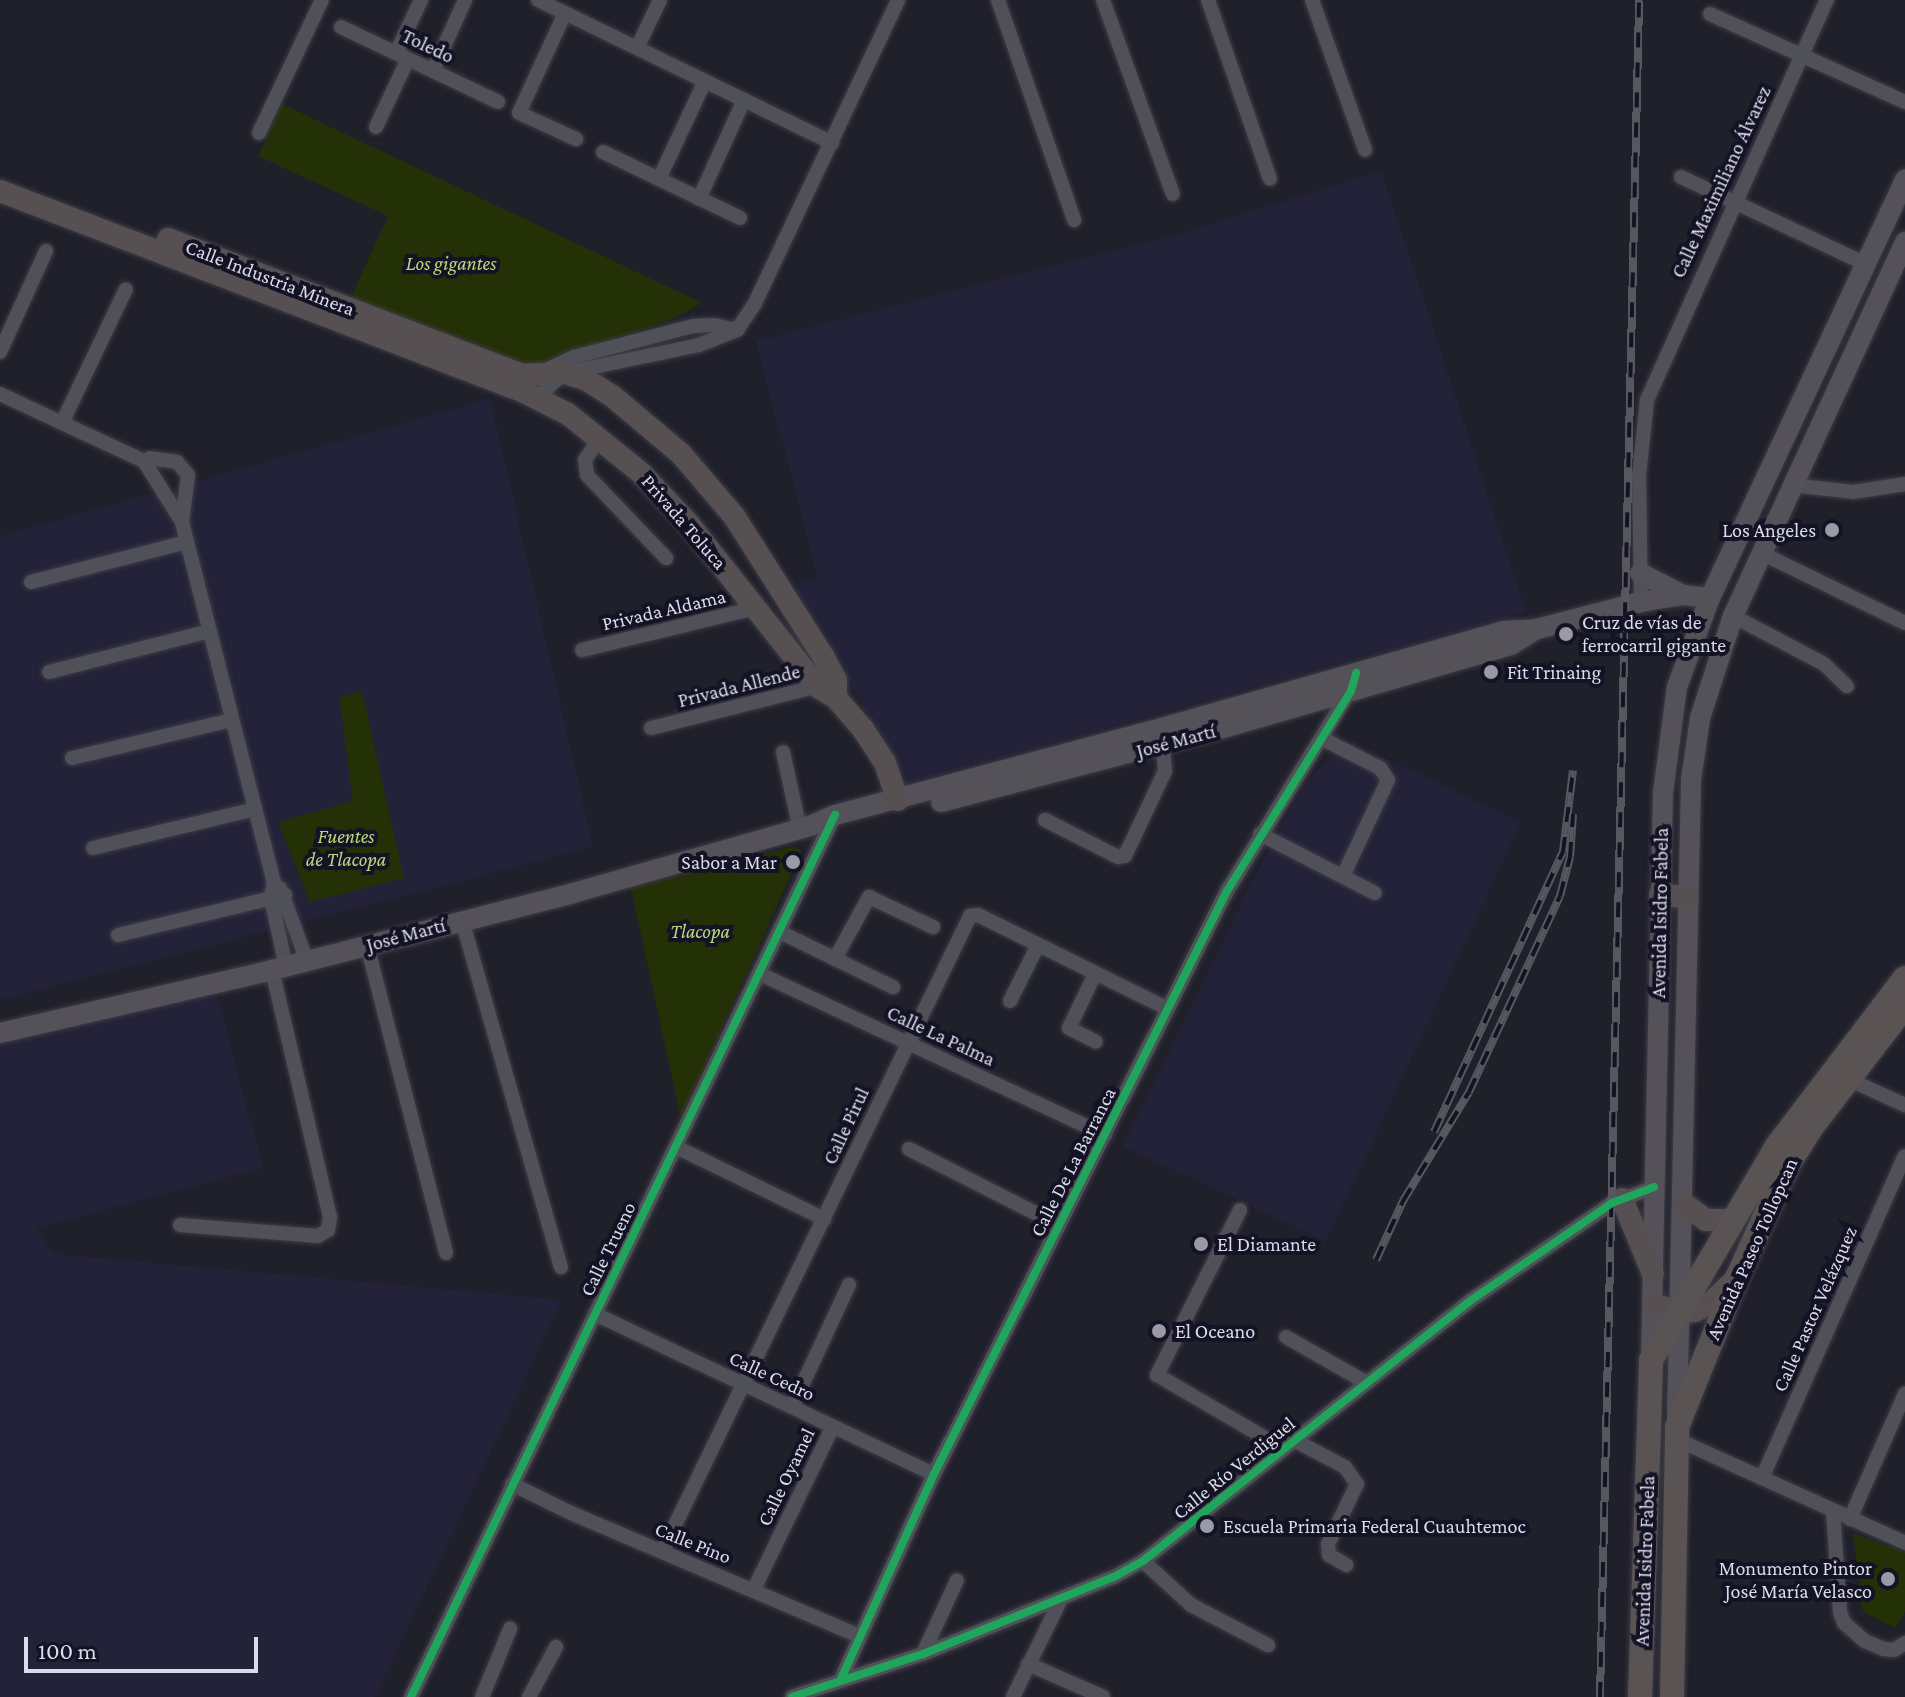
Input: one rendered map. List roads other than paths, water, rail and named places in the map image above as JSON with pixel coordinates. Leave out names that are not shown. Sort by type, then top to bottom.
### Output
[{"type":"highway","name":"Avenida Paseo Tollopcan","points":[[1651,1360],[1794,1123],[1905,978]]},
{"type":"highway","name":"Avenida Paseo Tollopcan","points":[[1677,1433],[1737,1278],[1789,1163],[1848,1079],[1905,1006]]},
{"type":"highway","name":"Avenida Isidro Fabela","points":[[1640,1697],[1651,1360]]},
{"type":"highway","name":"Avenida Isidro Fabela","points":[[1672,1697],[1677,1433]]},
{"type":"main road","name":"Calle Industria Minera","points":[[0,176],[522,375],[540,372]]},
{"type":"main road","name":"Avenida Isidro Fabela","points":[[1651,1360],[1663,793],[1670,718],[1685,658],[1710,598],[1905,179]]},
{"type":"main road","name":"Calle Industria Minera","points":[[0,191],[529,394]]},
{"type":"main road","name":"Avenida Isidro Fabela","points":[[1677,1433],[1684,1204],[1687,897],[1694,750],[1710,680],[1733,616],[1905,240]]},
{"type":"main road","name":"Privada Toluca","points":[[540,372],[565,373],[585,379],[611,395],[701,475],[747,535],[830,688]]},
{"type":"main road","name":"Privada Toluca","points":[[529,394],[600,437],[678,512],[756,608],[830,688],[879,752],[898,800]]},
{"type":"main road","points":[[1640,573],[1683,595]]},
{"type":"main road","name":"José Martí","points":[[0,1033],[307,961],[1163,736],[1354,682],[1503,631],[1537,629],[1641,602],[1683,595],[1710,598]]},
{"type":"main road","name":"José Martí","points":[[818,825],[898,800],[1163,736]]},
{"type":"main road","points":[[1660,895],[1687,897]]},
{"type":"main road","points":[[1622,1199],[1653,1274]]},
{"type":"main road","points":[[1684,1204],[1706,1220],[1734,1220]]},
{"type":"main road","points":[[1653,1304],[1680,1313],[1712,1302],[1737,1278]]},
{"type":"street","points":[[259,133],[322,0]]},
{"type":"street","points":[[376,127],[421,0]]},
{"type":"street","points":[[433,71],[465,0]]},
{"type":"street","points":[[637,48],[660,0]]},
{"type":"street","points":[[529,394],[540,372],[574,357],[693,326],[714,325],[737,330],[755,303],[898,0]]},
{"type":"street","points":[[998,0],[1074,220]]},
{"type":"street","points":[[1103,0],[1173,194]]},
{"type":"street","points":[[1208,0],[1270,179]]},
{"type":"street","points":[[1312,0],[1365,150]]},
{"type":"street","name":"Calle Maximiliano Álvarez","points":[[1641,602],[1640,447],[1654,382],[1827,0]]},
{"type":"street","points":[[542,1],[832,143]]},
{"type":"street","points":[[565,13],[519,113],[576,139]]},
{"type":"street","points":[[1710,14],[1905,102]]},
{"type":"street","name":"Toledo","points":[[341,27],[498,102]]},
{"type":"street","points":[[659,179],[705,81]]},
{"type":"street","points":[[699,199],[744,100]]},
{"type":"street","points":[[603,152],[740,218]]},
{"type":"street","points":[[1681,177],[1866,264]]},
{"type":"street","points":[[1882,228],[1905,240]]},
{"type":"street","points":[[0,352],[46,251]]},
{"type":"street","points":[[62,423],[126,289]]},
{"type":"street","name":"Privada Toluca","points":[[529,394],[565,373],[699,345],[737,330]]},
{"type":"street","points":[[0,394],[144,461],[166,458],[185,469],[189,485],[182,522]]},
{"type":"street","points":[[600,437],[585,460],[587,475],[666,558]]},
{"type":"street","points":[[144,461],[182,522],[274,882],[307,961]]},
{"type":"street","points":[[1791,485],[1853,492],[1905,484]]},
{"type":"street","points":[[31,582],[187,542]]},
{"type":"street","points":[[1761,553],[1905,623]]},
{"type":"street","name":"Privada Aldama","points":[[582,650],[756,608]]},
{"type":"street","points":[[1733,616],[1824,664],[1847,686]]},
{"type":"street","points":[[49,672],[210,631]]},
{"type":"street","name":"Calle De La Barranca","points":[[841,1679],[934,1474],[1227,891],[1354,682]]},
{"type":"street","name":"Privada Allende","points":[[651,728],[830,688]]},
{"type":"street","points":[[72,758],[232,720]]},
{"type":"street","points":[[1045,820],[1118,857],[1125,856],[1162,778],[1167,758],[1163,736]]},
{"type":"street","points":[[1321,738],[1380,768],[1388,780],[1343,876]]},
{"type":"street","points":[[783,752],[818,825]]},
{"type":"street","points":[[93,848],[255,809]]},
{"type":"street","name":"Calle Trueno","points":[[411,1697],[780,932],[818,825]]},
{"type":"street","points":[[1260,834],[1375,893]]},
{"type":"street","points":[[118,935],[278,896]]},
{"type":"street","points":[[180,1225],[318,1236],[328,1230],[330,1217],[279,968],[278,896]]},
{"type":"street","points":[[835,959],[869,897],[933,927]]},
{"type":"street","name":"Calle Pirul","points":[[662,1552],[970,916],[978,915],[1168,1009]]},
{"type":"street","points":[[462,920],[561,1267]]},
{"type":"street","points":[[780,932],[893,987]]},
{"type":"street","points":[[367,945],[446,1253]]},
{"type":"street","points":[[1010,1001],[1038,945]]},
{"type":"street","name":"Calle La Palma","points":[[760,974],[1105,1135]]},
{"type":"street","points":[[1095,974],[1069,1028],[1096,1042]]},
{"type":"street","points":[[1848,1079],[1905,1105]]},
{"type":"street","points":[[676,1147],[824,1219]]},
{"type":"street","points":[[909,1149],[1059,1225]]},
{"type":"street","name":"Calle Pastor Velázquez","points":[[1762,1478],[1905,1156]]},
{"type":"street","name":"Calle Río Verdiguel","points":[[792,1697],[923,1654],[1061,1599],[1143,1561],[1470,1301],[1622,1199],[1654,1187]]},
{"type":"street","points":[[1240,1210],[1157,1375],[1289,1444],[1345,1467],[1357,1484],[1327,1550],[1329,1555],[1346,1565]]},
{"type":"street","points":[[792,1407],[849,1285]]},
{"type":"street","name":"Calle Cedro","points":[[595,1314],[934,1474]]},
{"type":"street","points":[[1286,1337],[1367,1383]]},
{"type":"street","points":[[1850,1519],[1905,1394]]},
{"type":"street","name":"Calle Oyamel","points":[[754,1589],[833,1426]]},
{"type":"street","points":[[1677,1433],[1762,1478],[1905,1543]]},
{"type":"street","name":"Calle Pino","points":[[512,1484],[860,1636]]},
{"type":"street","points":[[1833,1511],[1840,1612],[1851,1631],[1865,1641],[1894,1650],[1905,1643]]},
{"type":"street","points":[[1143,1561],[1191,1605],[1268,1645]]},
{"type":"street","points":[[923,1654],[957,1580]]},
{"type":"street","points":[[1013,1697],[1061,1599]]},
{"type":"street","points":[[482,1697],[510,1629]]},
{"type":"street","points":[[529,1697],[556,1647]]},
{"type":"street","points":[[1028,1664],[1103,1697]]},
{"type":"railway","points":[[1600,1697],[1639,0]]},
{"type":"railway","points":[[1434,1132],[1563,852],[1573,771]]},
{"type":"railway","points":[[1376,1260],[1403,1201],[1469,1092],[1560,896],[1570,857],[1573,814]]},
{"type":"place","name":"Los Angeles","points":[[1832,530]]},
{"type":"place","name":"Cruz de vías de ferrocarril gigante","points":[[1566,634]]},
{"type":"place","name":"Fit Trinaing","points":[[1491,672]]},
{"type":"place","name":"Sabor a Mar","points":[[793,862]]},
{"type":"place","name":"El Diamante","points":[[1201,1244]]},
{"type":"place","name":"El Oceano","points":[[1159,1331]]},
{"type":"place","name":"Escuela Primaria Federal Cuauhtemoc","points":[[1207,1526]]},
{"type":"place","name":"Monumento Pintor José María Velasco","points":[[1888,1579]]},
{"type":"park label","name":"Los gigantes","points":[[451,263]]},
{"type":"park label","name":"Fuentes de Tlacopa","points":[[346,848]]},
{"type":"park label","name":"Tlacopa","points":[[700,931]]}]
